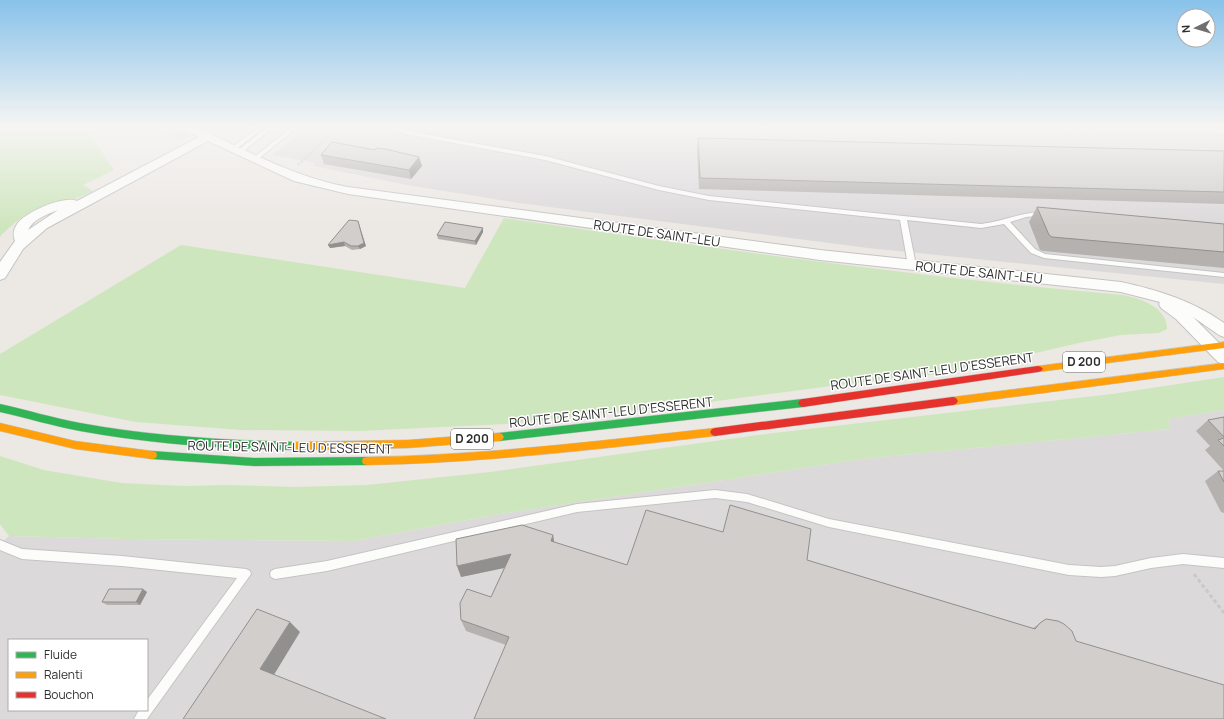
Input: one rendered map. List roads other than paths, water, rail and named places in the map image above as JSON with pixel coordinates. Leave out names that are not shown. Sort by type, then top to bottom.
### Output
[{"type":"main road","name":"ROUTE DE SAINT-LEU D'ESSERENT","points":[[0,408],[46,420],[110,433],[180,441],[298,446],[397,444],[516,436],[694,416],[886,392],[1045,367],[1218,346]]},
{"type":"main road","name":"ROUTE DE SAINT-LEU D'ESSERENT","points":[[0,427],[46,439],[108,451],[207,460],[334,462],[463,458],[564,450],[727,431],[1224,366]]},
{"type":"main road","points":[[5,438],[46,439]]},
{"type":"street","points":[[0,275],[8,260],[22,242],[20,238],[20,229],[23,224],[34,216],[57,206],[89,200],[165,160]]},
{"type":"street","name":"ROUTE DE SAINT-LEU","points":[[256,160],[287,174],[318,184],[386,196],[812,254],[1117,287],[1170,300],[1190,308],[1224,331]]},
{"type":"street","name":"ROUTE DE SAINT-LEU","points":[[1141,292],[1160,300],[1173,308],[1218,346],[1224,358]]},
{"type":"lane","points":[[549,160],[694,195],[737,201],[981,226],[996,225],[1027,214],[1049,214]]},
{"type":"lane","points":[[903,217],[912,265]]},
{"type":"lane","points":[[1006,222],[1033,251],[1044,256],[1224,275]]},
{"type":"lane","points":[[275,574],[296,572],[338,564],[578,508],[715,494],[737,496],[829,523],[1069,570],[1101,572],[1115,571],[1151,563],[1183,559],[1224,563]]},
{"type":"lane","points":[[0,545],[22,554],[122,561],[246,574],[148,708]]}]
